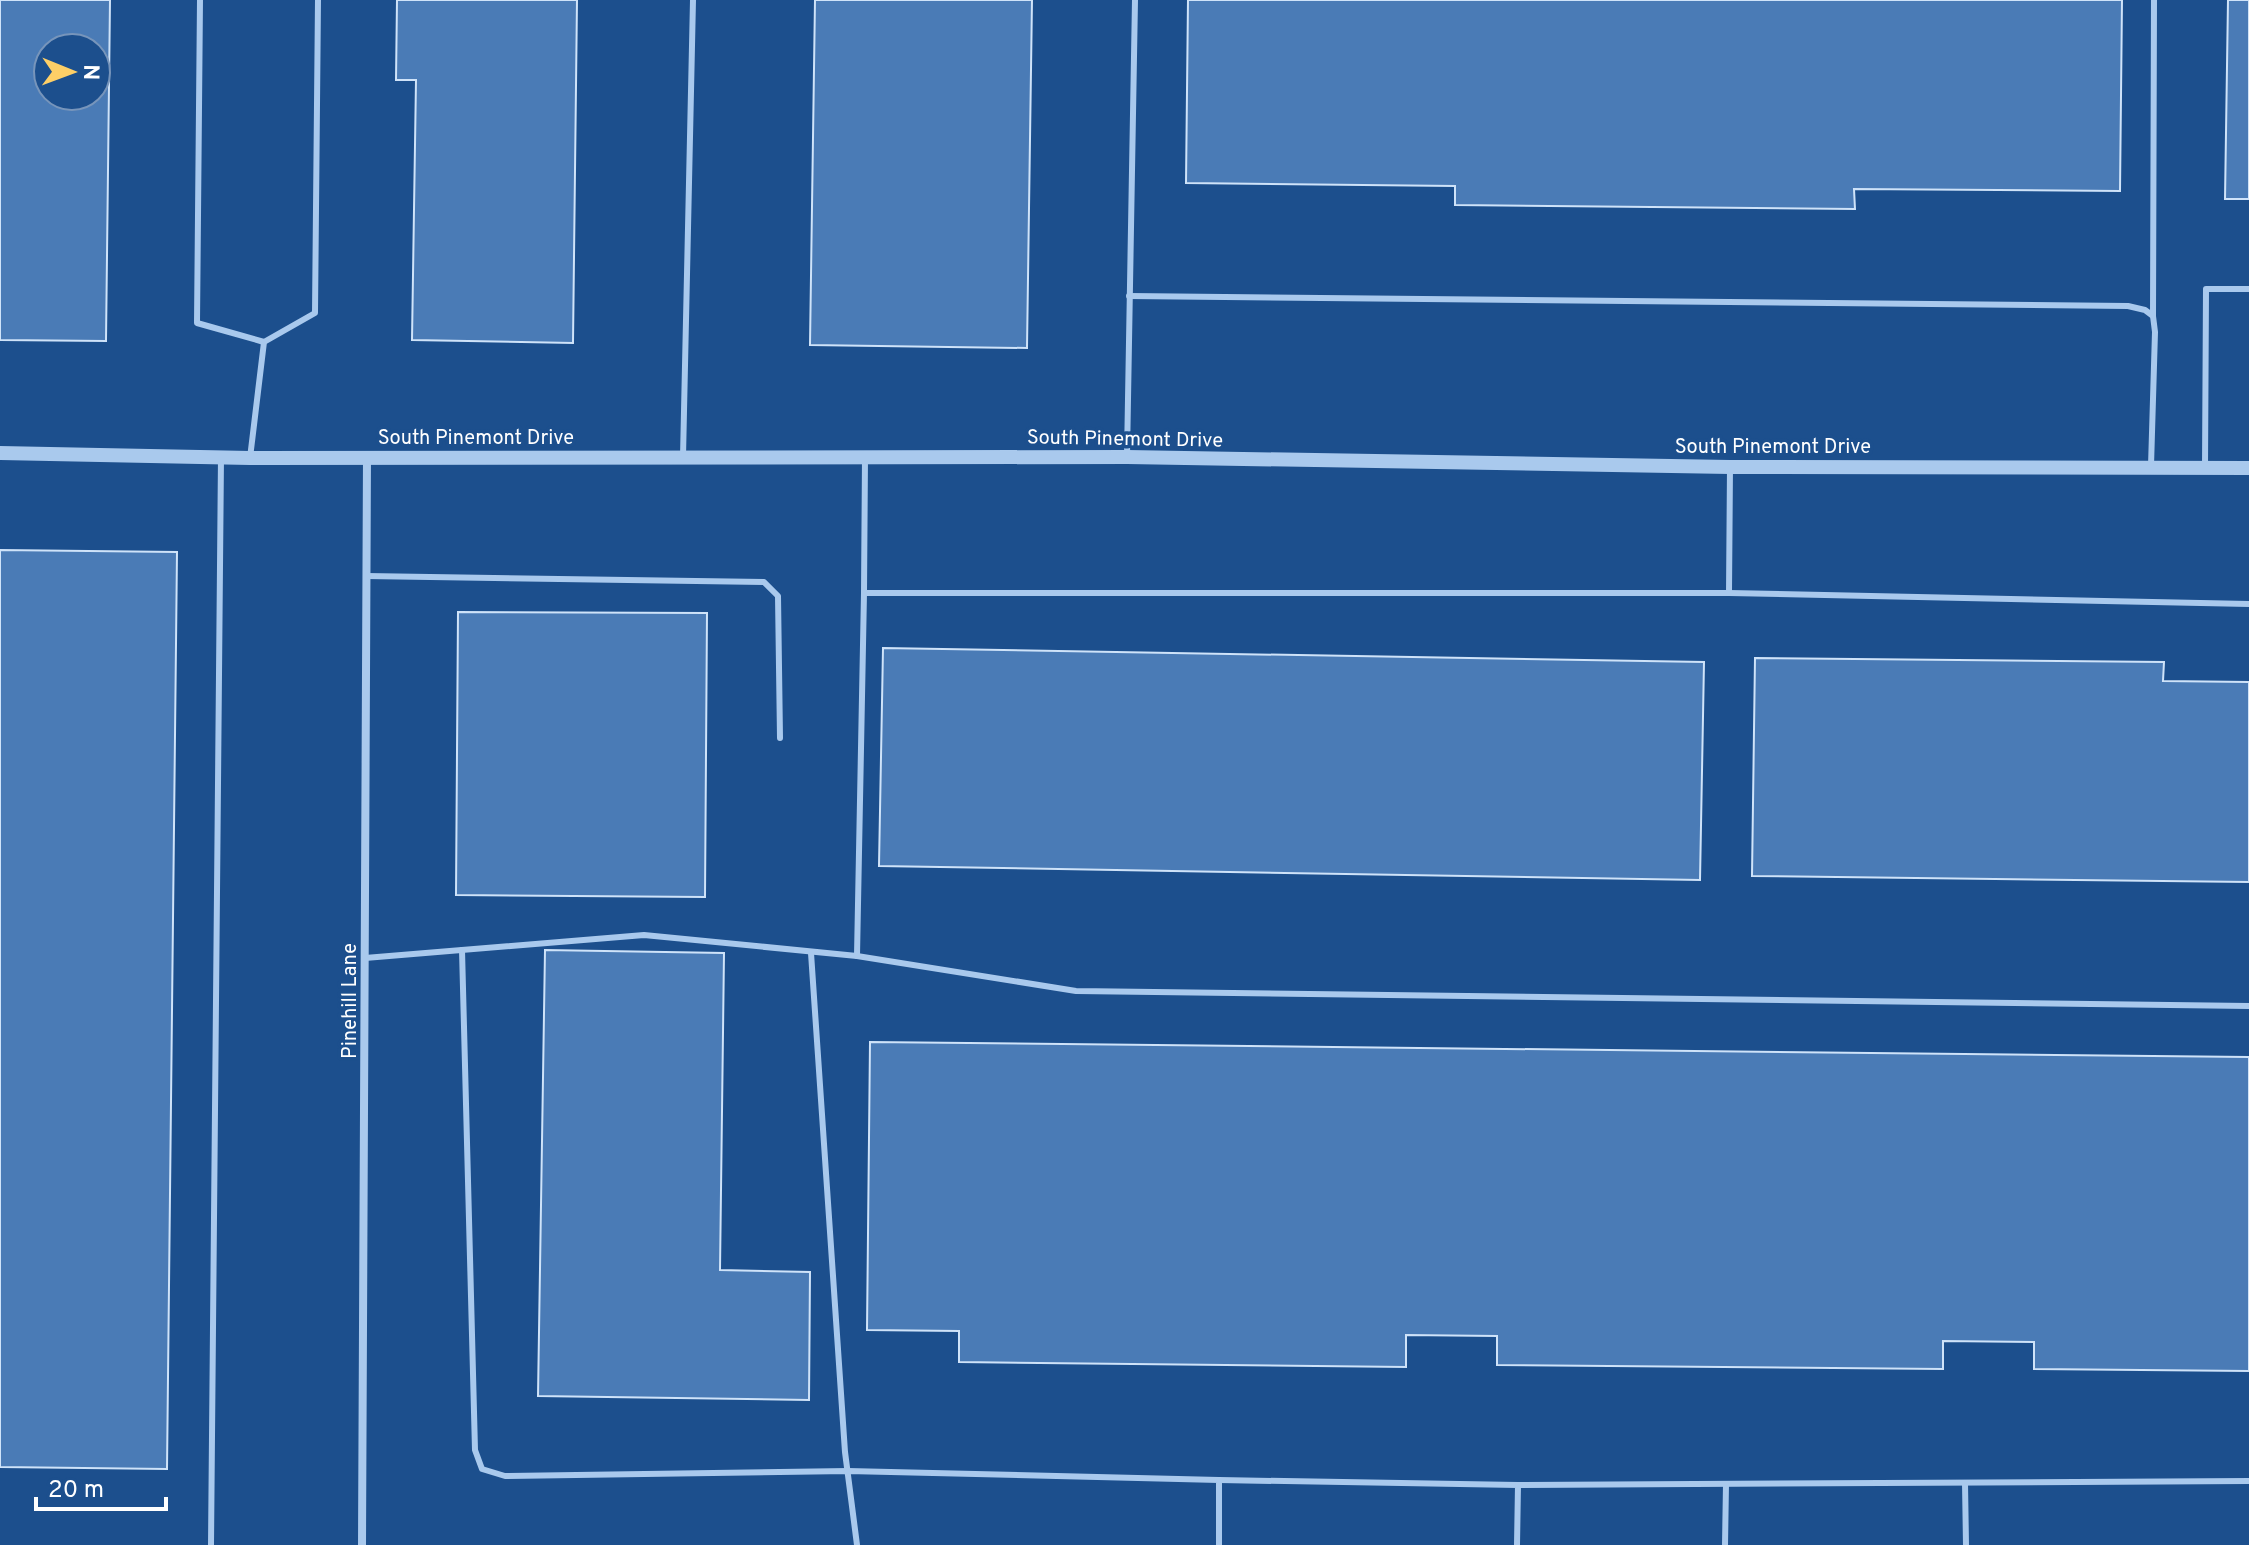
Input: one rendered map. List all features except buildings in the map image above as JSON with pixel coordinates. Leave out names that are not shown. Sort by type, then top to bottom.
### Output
[{"type":"street","name":"South Pinemont Drive","points":[[0,453],[250,458],[1127,457],[1730,467],[2249,468]]},
{"type":"street","name":"Pinehill Lane","points":[[362,1545],[367,457]]},
{"type":"lane","points":[[200,0],[197,323],[264,342],[315,313],[318,0]]},
{"type":"lane","points":[[683,457],[693,0]]},
{"type":"lane","points":[[1127,457],[1135,0]]},
{"type":"lane","points":[[2151,467],[2155,332],[2154,0]]},
{"type":"lane","points":[[2205,467],[2206,289],[2249,289]]},
{"type":"lane","points":[[1129,296],[2128,306],[2145,310],[2153,316]]},
{"type":"lane","points":[[250,458],[264,342]]},
{"type":"lane","points":[[211,1545],[221,457]]},
{"type":"lane","points":[[857,956],[865,457]]},
{"type":"lane","points":[[1729,593],[1730,467]]},
{"type":"lane","points":[[366,576],[764,582],[778,596],[780,738]]},
{"type":"lane","points":[[864,593],[1729,593],[2249,604]]},
{"type":"lane","points":[[365,958],[644,935],[857,956],[1076,991],[2249,1006]]},
{"type":"lane","points":[[462,950],[475,1450],[482,1469],[491,1474],[848,1471],[1518,1485],[2249,1481]]},
{"type":"lane","points":[[811,953],[848,1471],[857,1545]]},
{"type":"lane","points":[[1219,1480],[1219,1545]]},
{"type":"lane","points":[[1965,1483],[1966,1545]]},
{"type":"lane","points":[[1725,1545],[1726,1484]]},
{"type":"lane","points":[[1517,1545],[1518,1485]]}]
